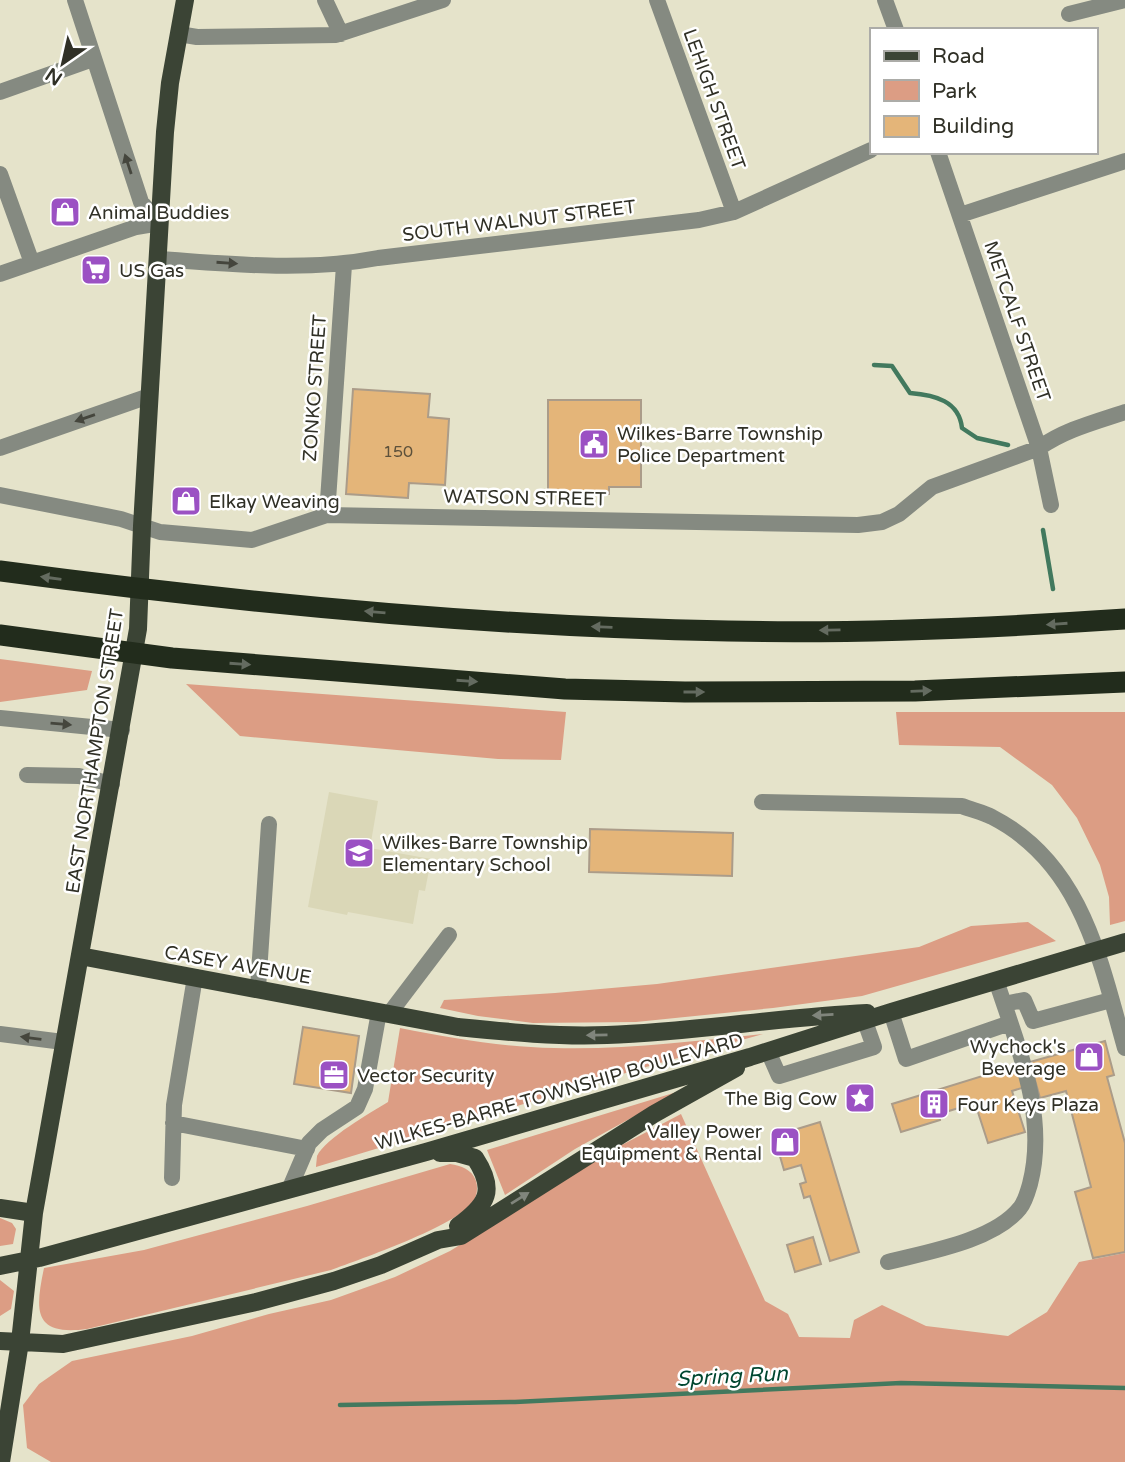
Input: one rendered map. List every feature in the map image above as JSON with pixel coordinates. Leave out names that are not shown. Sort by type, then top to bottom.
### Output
[{"type":"highway","points":[[0,571],[174,594],[578,626],[731,631],[983,629],[1125,619]]},
{"type":"highway","points":[[0,635],[172,658],[565,689],[685,692],[915,691],[1125,682]]},
{"type":"main road","name":"EAST NORTHAMPTON STREET","points":[[1,1462],[20,1342],[33,1213],[122,730],[138,629],[165,132],[170,83],[185,0]]},
{"type":"main road","points":[[864,1017],[891,1012],[1125,942]]},
{"type":"main road","name":"CASEY AVENUE","points":[[80,956],[458,1027],[560,1036],[864,1017]]},
{"type":"main road","name":"WILKES-BARRE TOWNSHIP BOULEVARD","points":[[0,1266],[39,1258],[426,1152],[750,1057],[864,1017]]},
{"type":"main road","points":[[438,1240],[461,1236],[654,1114],[730,1072],[750,1057]]},
{"type":"main road","points":[[0,1341],[63,1344],[256,1302],[370,1269],[438,1240],[476,1213],[488,1190],[485,1173],[475,1158],[457,1153],[426,1152]]},
{"type":"main road","points":[[0,1208],[33,1213]]},
{"type":"street","points":[[75,0],[141,202],[160,223]]},
{"type":"street","points":[[326,0],[341,34]]},
{"type":"street","points":[[179,34],[197,37],[341,34],[443,0]]},
{"type":"street","name":"LEHIGH STREET","points":[[657,0],[734,212]]},
{"type":"street","points":[[885,0],[895,28]]},
{"type":"street","points":[[1069,14],[1125,0]]},
{"type":"street","points":[[0,92],[93,59]]},
{"type":"street","name":"SOUTH WALNUT STREET","points":[[159,259],[284,267],[344,265],[378,258],[699,220],[734,212],[870,150]]},
{"type":"street","name":"METCALF STREET","points":[[939,154],[1039,449],[1051,505]]},
{"type":"street","points":[[960,215],[1125,161]]},
{"type":"street","points":[[0,174],[32,264]]},
{"type":"street","points":[[0,274],[136,227],[160,223]]},
{"type":"street","name":"ZONKO STREET","points":[[327,514],[344,265]]},
{"type":"street","points":[[0,448],[149,396]]},
{"type":"street","name":"WATSON STREET","points":[[0,495],[121,519],[160,532],[252,540],[327,514],[858,525],[882,522],[899,514],[932,487],[1039,449],[1079,427],[1125,412]]},
{"type":"street","points":[[0,718],[122,730]]},
{"type":"street","points":[[27,775],[79,776],[112,784]]},
{"type":"street","points":[[762,802],[962,806],[991,816],[1017,832],[1040,852],[1077,902],[1090,928],[1125,1048]]},
{"type":"street","points":[[258,988],[269,824]]},
{"type":"street","points":[[289,1190],[309,1143],[322,1130],[357,1107],[365,1089],[384,1013],[449,935]]},
{"type":"street","points":[[172,1178],[174,1105],[195,977]]},
{"type":"street","points":[[888,1262],[968,1242],[997,1227],[1021,1208],[1034,1167],[1033,1102],[996,981]]},
{"type":"street","points":[[1004,1004],[1024,1000],[1033,1021],[1111,1000]]},
{"type":"street","points":[[891,1012],[906,1059],[1010,1023]]},
{"type":"street","points":[[768,1051],[779,1076],[874,1046],[864,1017]]},
{"type":"street","points":[[0,1034],[63,1042]]},
{"type":"street","points":[[173,1123],[307,1149]]},
{"type":"shaded area","name":"Wilkes-Barre Township Elementary School","points":[[329,792],[378,801],[370,848],[431,859],[425,891],[419,890],[413,924],[308,907]]},
{"type":"green space","points":[[0,659],[92,671],[87,690],[0,702]]},
{"type":"green space","points":[[186,684],[566,712],[561,760],[498,759],[240,736]]},
{"type":"green space","points":[[896,712],[1125,712],[1125,921],[1110,925],[1109,897],[1100,865],[1077,818],[1052,785],[1000,747],[899,745]]},
{"type":"green space","points":[[1028,922],[1056,941],[862,996],[636,1022],[533,1023],[440,1008],[444,1000],[657,984],[919,947],[971,926]]},
{"type":"green space","points":[[400,1028],[515,1046],[554,1048],[633,1046],[763,1034],[316,1167],[317,1156],[329,1142],[388,1102]]},
{"type":"green space","points":[[680,1091],[575,1149],[505,1195],[487,1150]]},
{"type":"green space","points":[[681,1114],[765,1301],[788,1314],[799,1337],[850,1338],[854,1320],[882,1305],[926,1326],[1008,1336],[1047,1312],[1079,1262],[1125,1253],[1125,1462],[51,1462],[27,1448],[23,1405],[39,1384],[72,1361],[192,1336],[331,1300],[395,1277],[450,1251],[618,1147]]},
{"type":"green space","points":[[450,1164],[466,1169],[476,1181],[477,1189],[473,1202],[463,1211],[407,1241],[331,1270],[87,1329],[56,1328],[47,1324],[42,1317],[39,1297],[44,1268],[144,1250]]},
{"type":"green space","points":[[0,1218],[12,1223],[16,1229],[13,1244],[0,1246]]},
{"type":"green space","points":[[0,1280],[14,1291],[11,1309],[0,1316]]},
{"type":"building","points":[[353,389],[430,394],[428,417],[449,419],[445,485],[409,483],[408,498],[346,494]]},
{"type":"building","name":"Wilkes-Barre Township Police Department","points":[[548,400],[641,400],[641,487],[609,487],[609,494],[548,494]]},
{"type":"building","points":[[590,829],[733,833],[732,876],[589,872]]},
{"type":"building","points":[[303,1027],[359,1036],[351,1093],[294,1084]]},
{"type":"building","points":[[1105,1041],[1114,1075],[1107,1077],[1125,1143],[1125,1252],[1093,1258],[1075,1192],[1091,1187],[1066,1091],[1040,1098],[1030,1062]]},
{"type":"building","name":"Four Keys Plaza","points":[[1018,1065],[1025,1087],[1012,1091],[1025,1132],[988,1143],[975,1103],[939,1114],[940,1120],[901,1132],[892,1104]]},
{"type":"building","points":[[820,1122],[859,1252],[830,1261],[810,1196],[804,1198],[800,1184],[806,1182],[801,1165],[784,1170],[774,1136]]},
{"type":"building","points":[[813,1237],[821,1264],[795,1272],[787,1245]]},
{"type":"waterway","points":[[874,365],[892,366],[910,393],[944,401],[956,411],[962,428],[977,438],[1008,445]]},
{"type":"waterway","points":[[1043,530],[1053,589]]},
{"type":"waterway","name":"Spring Run","points":[[340,1405],[515,1402],[901,1383],[1125,1388]]},
{"type":"place","name":"Animal Buddies","points":[[65,212]]},
{"type":"place","name":"US Gas","points":[[96,270]]},
{"type":"place","name":"Wilkes-Barre Township Police Department","points":[[594,444]]},
{"type":"place","name":"Elkay Weaving","points":[[186,501]]},
{"type":"place","name":"Wilkes-Barre Township Elementary School","points":[[359,853]]},
{"type":"place","name":"Wychock's Beverage","points":[[1089,1057]]},
{"type":"place","name":"Vector Security","points":[[334,1075]]},
{"type":"place","name":"The Big Cow","points":[[860,1098]]},
{"type":"place","name":"Four Keys Plaza","points":[[934,1104]]},
{"type":"place","name":"Valley Power Equipment & Rental","points":[[785,1142]]}]
